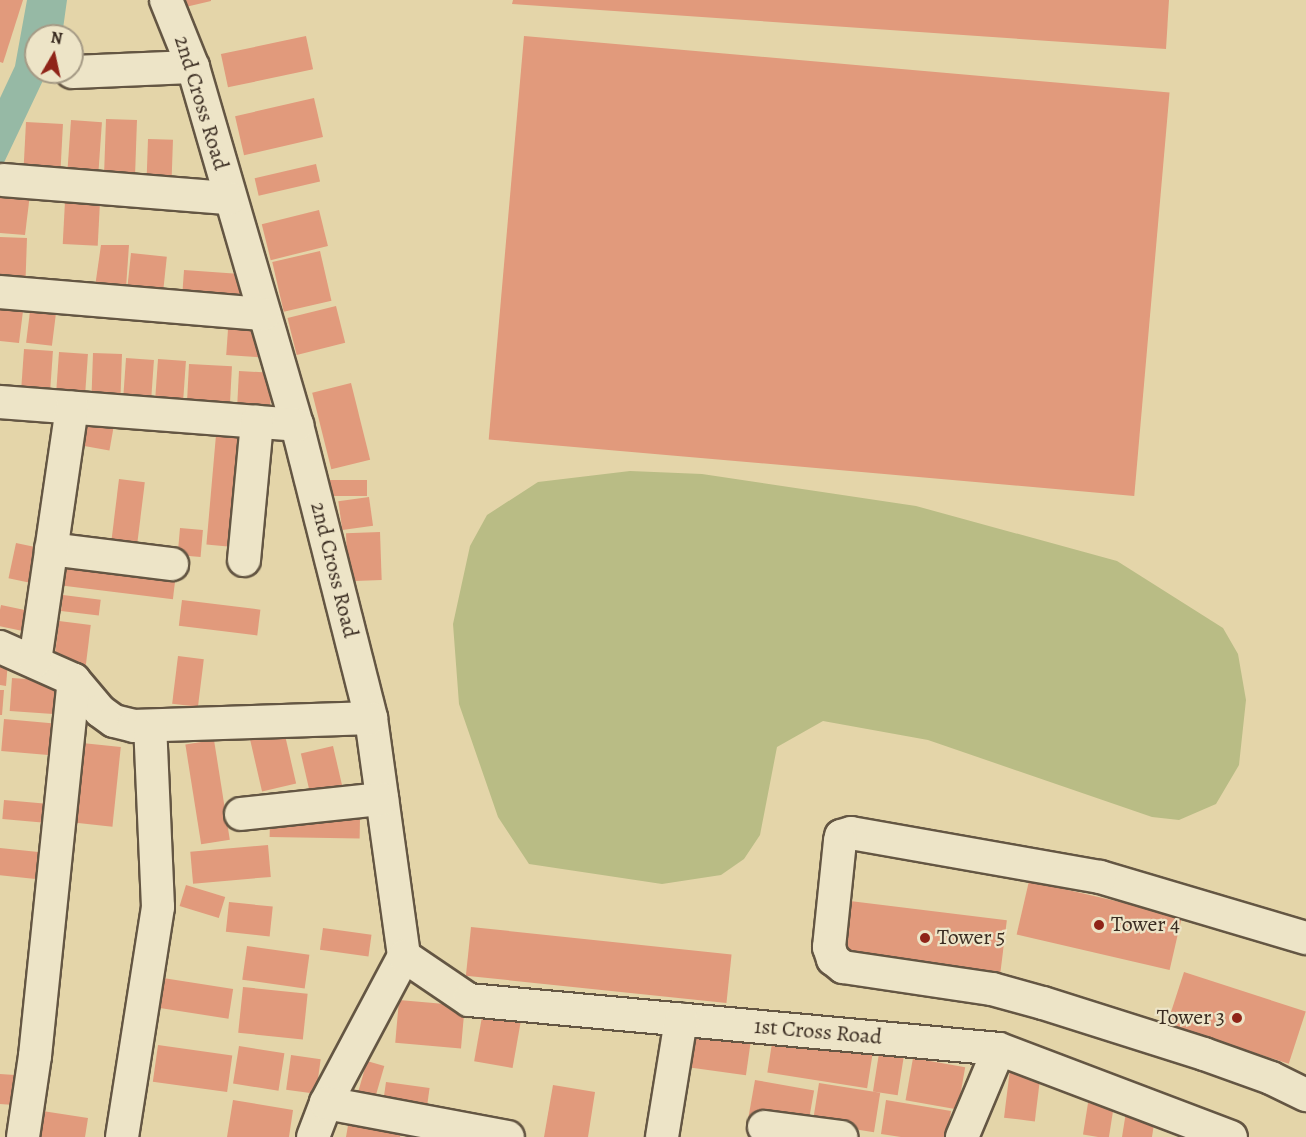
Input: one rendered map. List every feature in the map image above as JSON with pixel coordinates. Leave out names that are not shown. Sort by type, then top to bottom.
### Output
[{"type":"street","name":"2nd Cross Road","points":[[166,0],[193,67],[297,425],[371,718],[404,956]]},
{"type":"street","points":[[84,72],[193,67]]},
{"type":"street","points":[[3,180],[230,198]]},
{"type":"street","points":[[0,292],[264,314]]},
{"type":"street","points":[[0,402],[297,425]]},
{"type":"street","points":[[36,661],[72,408]]},
{"type":"street","points":[[244,560],[257,422]]},
{"type":"street","points":[[51,549],[172,564]]},
{"type":"street","points":[[0,647],[36,661],[74,680],[100,711],[114,721],[134,726],[371,718]]},
{"type":"street","points":[[23,1137],[35,1056],[74,680]]},
{"type":"street","points":[[122,1137],[158,907],[150,726]]},
{"type":"street","points":[[241,814],[382,799]]},
{"type":"street","points":[[1306,938],[1100,877],[851,833],[841,836],[840,841],[829,947],[833,959],[843,967],[992,989],[1033,1000],[1204,1054],[1271,1078],[1306,1095]]},
{"type":"street","points":[[313,1137],[326,1103],[404,956]]},
{"type":"street","name":"1st Cross Road","points":[[404,956],[469,1000],[999,1049],[1231,1137]]},
{"type":"street","points":[[662,1137],[681,1020]]},
{"type":"street","points":[[962,1137],[999,1049]]},
{"type":"street","points":[[326,1103],[508,1137]]},
{"type":"street","points":[[764,1127],[841,1137]]},
{"type":"green space","points":[[630,471],[702,474],[916,506],[1117,561],[1223,628],[1238,654],[1246,700],[1239,765],[1216,804],[1179,820],[1152,817],[928,740],[823,721],[777,747],[760,835],[744,859],[721,875],[662,884],[529,864],[498,817],[459,704],[453,624],[470,546],[487,515],[538,482]]},
{"type":"shaded area","points":[[27,0],[67,0],[64,24],[24,24],[24,84],[41,84],[0,171],[0,98],[15,66]]},
{"type":"building","points":[[0,0],[23,0],[3,63],[0,62]]},
{"type":"building","points":[[175,0],[211,0],[211,1],[177,9]]},
{"type":"building","points":[[513,0],[1169,0],[1166,49],[512,4]]},
{"type":"building","points":[[306,36],[313,69],[228,87],[221,54]]},
{"type":"building","points":[[524,36],[1170,92],[1134,496],[489,439]]},
{"type":"building","points":[[314,98],[323,137],[244,155],[235,116]]},
{"type":"building","points":[[106,119],[137,120],[135,180],[104,179]]},
{"type":"building","points":[[71,120],[102,122],[98,180],[67,178]]},
{"type":"building","points":[[26,122],[63,124],[60,178],[23,176]]},
{"type":"building","points":[[148,139],[173,140],[171,184],[146,183]]},
{"type":"building","points":[[316,164],[320,182],[259,196],[255,178]]},
{"type":"building","points":[[0,192],[30,194],[25,235],[0,233]]},
{"type":"building","points":[[65,201],[100,203],[98,246],[63,244]]},
{"type":"building","points":[[319,210],[328,246],[271,260],[262,224]]},
{"type":"building","points":[[0,237],[27,238],[25,281],[0,280]]},
{"type":"building","points":[[101,245],[129,245],[126,288],[95,287]]},
{"type":"building","points":[[320,251],[331,301],[284,312],[272,262]]},
{"type":"building","points":[[131,253],[167,257],[163,298],[127,294]]},
{"type":"building","points":[[184,270],[244,274],[242,303],[182,299]]},
{"type":"building","points":[[0,300],[24,303],[19,343],[0,341]]},
{"type":"building","points":[[31,303],[57,306],[52,346],[26,343]]},
{"type":"building","points":[[336,306],[345,343],[297,355],[287,318]]},
{"type":"building","points":[[229,315],[261,317],[258,357],[226,355]]},
{"type":"building","points":[[24,349],[53,351],[50,395],[21,393]]},
{"type":"building","points":[[59,352],[88,354],[85,399],[56,397]]},
{"type":"building","points":[[93,353],[122,354],[120,400],[91,399]]},
{"type":"building","points":[[126,358],[154,360],[151,407],[123,405]]},
{"type":"building","points":[[158,359],[186,361],[183,405],[155,403]]},
{"type":"building","points":[[189,364],[232,366],[230,412],[187,410]]},
{"type":"building","points":[[239,371],[272,373],[270,413],[237,411]]},
{"type":"building","points":[[351,383],[370,460],[331,469],[312,393]]},
{"type":"building","points":[[81,416],[114,422],[109,450],[76,445]]},
{"type":"building","points":[[216,435],[251,438],[241,548],[206,545]]},
{"type":"building","points":[[119,479],[145,482],[136,553],[110,549]]},
{"type":"building","points":[[330,480],[367,480],[367,496],[330,496]]},
{"type":"building","points":[[369,497],[373,526],[342,530],[338,501]]},
{"type":"building","points":[[180,528],[203,530],[201,557],[178,555]]},
{"type":"building","points":[[380,532],[382,580],[348,581],[346,533]]},
{"type":"building","points":[[16,543],[49,550],[42,585],[9,578]]},
{"type":"building","points":[[67,559],[176,572],[173,599],[64,586]]},
{"type":"building","points":[[63,595],[101,600],[99,616],[61,611]]},
{"type":"building","points":[[182,600],[260,610],[257,635],[179,626]]},
{"type":"building","points":[[1,605],[40,613],[36,634],[0,626]]},
{"type":"building","points":[[59,621],[91,625],[86,667],[54,663]]},
{"type":"building","points":[[178,656],[204,659],[198,707],[172,704]]},
{"type":"building","points":[[0,660],[8,661],[6,686],[0,685]]},
{"type":"building","points":[[12,678],[63,682],[61,714],[10,711]]},
{"type":"building","points":[[0,690],[4,690],[2,715],[0,715]]},
{"type":"building","points":[[4,719],[63,724],[60,756],[1,751]]},
{"type":"building","points":[[284,731],[296,784],[262,791],[250,739]]},
{"type":"building","points":[[214,740],[230,840],[201,844],[185,745]]},
{"type":"building","points":[[82,743],[121,747],[112,827],[74,823]]},
{"type":"building","points":[[333,746],[344,796],[312,803],[301,753]]},
{"type":"building","points":[[4,800],[58,805],[56,824],[2,819]]},
{"type":"building","points":[[270,817],[360,819],[360,839],[270,837]]},
{"type":"building","points":[[268,845],[271,877],[193,884],[190,852]]},
{"type":"building","points":[[0,848],[41,852],[38,879],[0,875]]},
{"type":"building","name":"Tower 4","points":[[1029,881],[1182,916],[1170,970],[1017,935]]},
{"type":"building","points":[[186,885],[225,897],[219,918],[180,906]]},
{"type":"building","name":"Tower 5","points":[[850,901],[1007,920],[1000,974],[843,955]]},
{"type":"building","points":[[229,902],[273,907],[270,936],[226,932]]},
{"type":"building","points":[[471,927],[732,954],[726,1003],[466,976]]},
{"type":"building","points":[[323,928],[372,935],[368,957],[320,950]]},
{"type":"building","points":[[247,946],[309,955],[305,988],[242,980]]},
{"type":"building","name":"Tower 3","points":[[1184,972],[1306,1012],[1289,1064],[1167,1024]]},
{"type":"building","points":[[163,978],[233,989],[228,1019],[158,1008]]},
{"type":"building","points":[[243,987],[308,994],[303,1040],[238,1033]]},
{"type":"building","points":[[399,1000],[465,1006],[461,1049],[395,1043]]},
{"type":"building","points":[[483,1011],[521,1018],[513,1068],[474,1061]]},
{"type":"building","points":[[689,1035],[750,1044],[746,1075],[685,1067]]},
{"type":"building","points":[[773,1037],[873,1053],[867,1088],[767,1073]]},
{"type":"building","points":[[158,1045],[232,1055],[227,1092],[153,1082]]},
{"type":"building","points":[[239,1046],[284,1053],[278,1091],[233,1084]]},
{"type":"building","points":[[880,1047],[905,1051],[898,1095],[873,1091]]},
{"type":"building","points":[[291,1055],[321,1059],[316,1094],[286,1090]]},
{"type":"building","points":[[913,1058],[965,1067],[958,1110],[906,1100]]},
{"type":"building","points":[[367,1061],[384,1066],[375,1100],[357,1095]]},
{"type":"building","points":[[1010,1069],[1041,1073],[1035,1121],[1004,1118]]},
{"type":"building","points":[[0,1074],[30,1076],[28,1106],[0,1104]]},
{"type":"building","points":[[755,1080],[814,1090],[807,1128],[748,1117]]},
{"type":"building","points":[[386,1082],[430,1088],[427,1108],[383,1102]]},
{"type":"building","points":[[819,1083],[880,1093],[874,1132],[813,1123]]},
{"type":"building","points":[[553,1085],[595,1092],[588,1137],[544,1137]]},
{"type":"building","points":[[233,1100],[293,1110],[289,1137],[227,1137]]},
{"type":"building","points":[[886,1100],[951,1111],[947,1137],[901,1137],[881,1134]]},
{"type":"building","points":[[1088,1103],[1114,1107],[1109,1137],[1083,1135]]},
{"type":"building","points":[[36,1110],[88,1118],[85,1137],[32,1137]]},
{"type":"building","points":[[1126,1112],[1155,1117],[1152,1137],[1122,1137]]},
{"type":"building","points":[[350,1114],[403,1122],[400,1137],[346,1137]]},
{"type":"place","name":"Tower 4","points":[[1099,925]]},
{"type":"place","name":"Tower 5","points":[[925,938]]},
{"type":"place","name":"Tower 3","points":[[1237,1018]]}]
